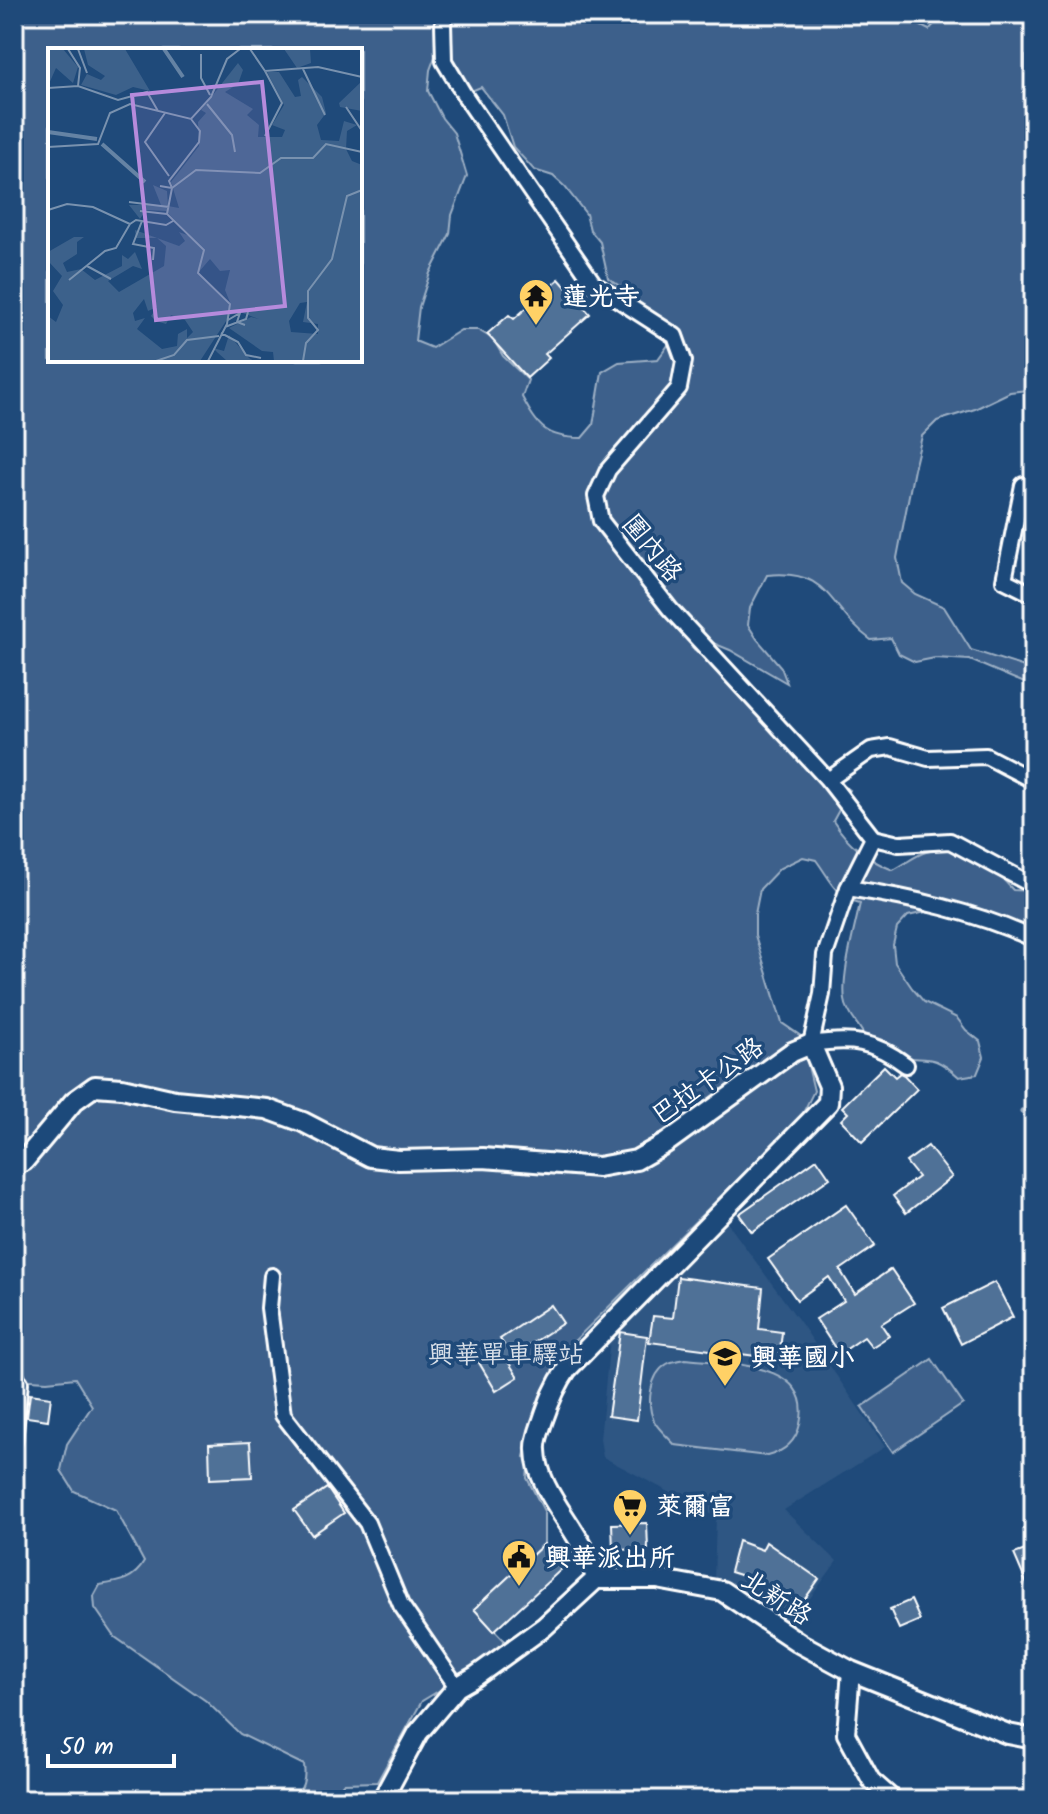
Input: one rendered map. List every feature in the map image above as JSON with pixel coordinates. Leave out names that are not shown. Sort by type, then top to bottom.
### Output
[{"type":"main road","name":"巴拉卡公路","points":[[14,1166],[24,1161],[74,1101],[95,1086],[122,1088],[175,1100],[267,1109],[303,1122],[371,1157],[399,1160],[483,1158],[598,1167],[636,1160],[666,1143],[792,1052],[811,1044]]},
{"type":"main road","points":[[382,1800],[418,1733],[457,1687],[544,1627],[596,1579],[582,1541],[546,1488],[538,1470],[535,1447],[555,1387],[567,1369],[666,1266],[828,1103],[829,1086],[811,1044]]},
{"type":"main road","name":"北新路","points":[[596,1579],[657,1579],[722,1591],[801,1644],[851,1671],[1008,1734],[1034,1739]]},
{"type":"street","name":"圍內路","points":[[446,14],[443,23],[444,61],[482,121],[594,284],[675,336],[684,361],[679,388],[608,470],[596,496],[601,521],[670,609],[828,780],[873,838]]},
{"type":"street","points":[[1023,485],[1004,580],[1034,595]]},
{"type":"street","points":[[828,780],[871,750],[890,747],[928,758],[986,756],[1034,781]]},
{"type":"street","points":[[906,1065],[885,1049],[865,1043],[834,1040],[811,1044],[822,994],[825,955],[848,888],[873,838],[899,844],[950,841],[1034,886]]},
{"type":"street","points":[[848,888],[907,897],[1004,925],[1034,939]]},
{"type":"street","points":[[272,1276],[269,1308],[283,1415],[367,1523],[401,1605],[457,1687]]},
{"type":"street","points":[[14,1442],[20,1382]]},
{"type":"street","points":[[851,1671],[846,1734],[871,1780],[894,1800]]},
{"type":"shaded area","name":"興華國小","points":[[726,1221],[800,1322],[885,1447],[784,1510],[837,1561],[790,1626],[739,1589],[714,1581],[716,1517],[603,1457],[600,1439],[610,1338]]},
{"type":"green space","name":"興華單車驛站","points":[[14,14],[904,14],[929,30],[943,14],[1034,14],[1034,50],[1026,56],[1024,107],[1034,106],[1034,382],[1027,390],[1010,392],[975,409],[937,421],[922,436],[897,558],[902,583],[915,594],[944,607],[971,650],[1034,670],[1034,687],[970,660],[935,658],[915,662],[899,654],[891,638],[871,640],[817,584],[788,575],[767,575],[750,608],[748,625],[781,667],[787,683],[730,650],[706,640],[692,648],[719,666],[807,768],[850,790],[833,821],[845,837],[867,856],[893,870],[926,852],[951,850],[975,858],[1013,890],[1034,891],[1034,941],[986,910],[967,910],[949,916],[926,912],[908,916],[897,928],[893,945],[895,963],[924,1002],[957,1018],[980,1041],[984,1057],[977,1074],[959,1077],[932,1060],[887,1052],[873,1044],[862,1032],[850,1015],[844,990],[860,903],[839,892],[816,860],[803,857],[780,868],[760,889],[755,935],[782,1023],[801,1036],[814,1091],[801,1117],[560,1355],[540,1396],[524,1457],[529,1459],[527,1478],[544,1511],[544,1544],[474,1609],[507,1643],[483,1664],[422,1701],[377,1782],[344,1783],[329,1800],[293,1800],[303,1784],[304,1765],[240,1734],[206,1701],[115,1637],[95,1608],[94,1596],[100,1585],[131,1576],[144,1562],[116,1510],[74,1491],[61,1470],[67,1444],[92,1406],[75,1378],[47,1381],[14,1379]],"holes":[[[436,54],[452,61],[458,81],[466,93],[481,87],[503,115],[513,147],[534,170],[553,176],[565,187],[586,214],[590,230],[600,242],[608,278],[621,287],[645,317],[671,341],[658,359],[619,362],[602,372],[593,425],[582,438],[560,436],[544,429],[522,397],[528,380],[503,356],[493,339],[478,330],[461,330],[432,348],[415,341],[419,307],[430,273],[450,234],[452,215],[467,176],[454,133],[428,91],[430,70]]]},
{"type":"green space","points":[[685,1359],[743,1365],[781,1377],[794,1388],[801,1403],[800,1424],[792,1441],[767,1456],[675,1445],[654,1421],[650,1398],[653,1382],[661,1369],[671,1362]]},
{"type":"green space","points":[[932,1359],[963,1404],[893,1452],[862,1407]]},
{"type":"building","name":"蓮光寺","points":[[559,279],[590,314],[545,354],[549,358],[527,378],[487,334],[509,315],[514,319]]},
{"type":"building","points":[[884,1066],[895,1077],[900,1073],[904,1075],[917,1089],[862,1142],[841,1120],[848,1113],[842,1107]]},
{"type":"building","points":[[928,1146],[952,1177],[906,1213],[893,1196],[918,1177],[906,1162]]},
{"type":"building","points":[[817,1159],[830,1178],[752,1232],[739,1214]]},
{"type":"building","points":[[846,1205],[875,1246],[840,1270],[855,1294],[891,1269],[914,1303],[881,1324],[889,1336],[872,1347],[864,1337],[839,1354],[816,1319],[844,1301],[829,1277],[797,1300],[768,1259]]},
{"type":"building","points":[[678,1277],[763,1288],[759,1329],[782,1332],[779,1359],[649,1342],[653,1316],[673,1318]]},
{"type":"building","points":[[995,1282],[1013,1317],[961,1344],[943,1308]]},
{"type":"building","points":[[551,1305],[563,1323],[507,1360],[518,1377],[496,1391],[478,1361],[504,1345],[500,1339]]},
{"type":"building","points":[[620,1332],[647,1336],[637,1420],[608,1416]]},
{"type":"building","points":[[30,1394],[51,1397],[48,1420],[27,1417]]},
{"type":"building","points":[[250,1442],[252,1477],[210,1479],[209,1444]]},
{"type":"building","points":[[327,1488],[344,1513],[312,1535],[294,1510]]},
{"type":"building","name":"萊爾富","points":[[647,1523],[648,1549],[613,1550],[612,1524]]},
{"type":"building","points":[[738,1541],[762,1550],[766,1542],[819,1579],[797,1610],[752,1579],[730,1572]]},
{"type":"building","name":"興華派出所","points":[[544,1544],[565,1566],[494,1631],[474,1609]]},
{"type":"building","points":[[1034,1547],[1034,1601],[1014,1554]]},
{"type":"building","points":[[911,1600],[920,1620],[899,1629],[890,1609]]},
{"type":"waterway","points":[[1022,1111],[1034,1120]]},
{"type":"place","name":"蓮光寺","points":[[536,327]]},
{"type":"place","name":"興華國小","points":[[725,1388]]},
{"type":"place","name":"萊爾富","points":[[630,1537]]},
{"type":"place","name":"興華派出所","points":[[519,1588]]}]
